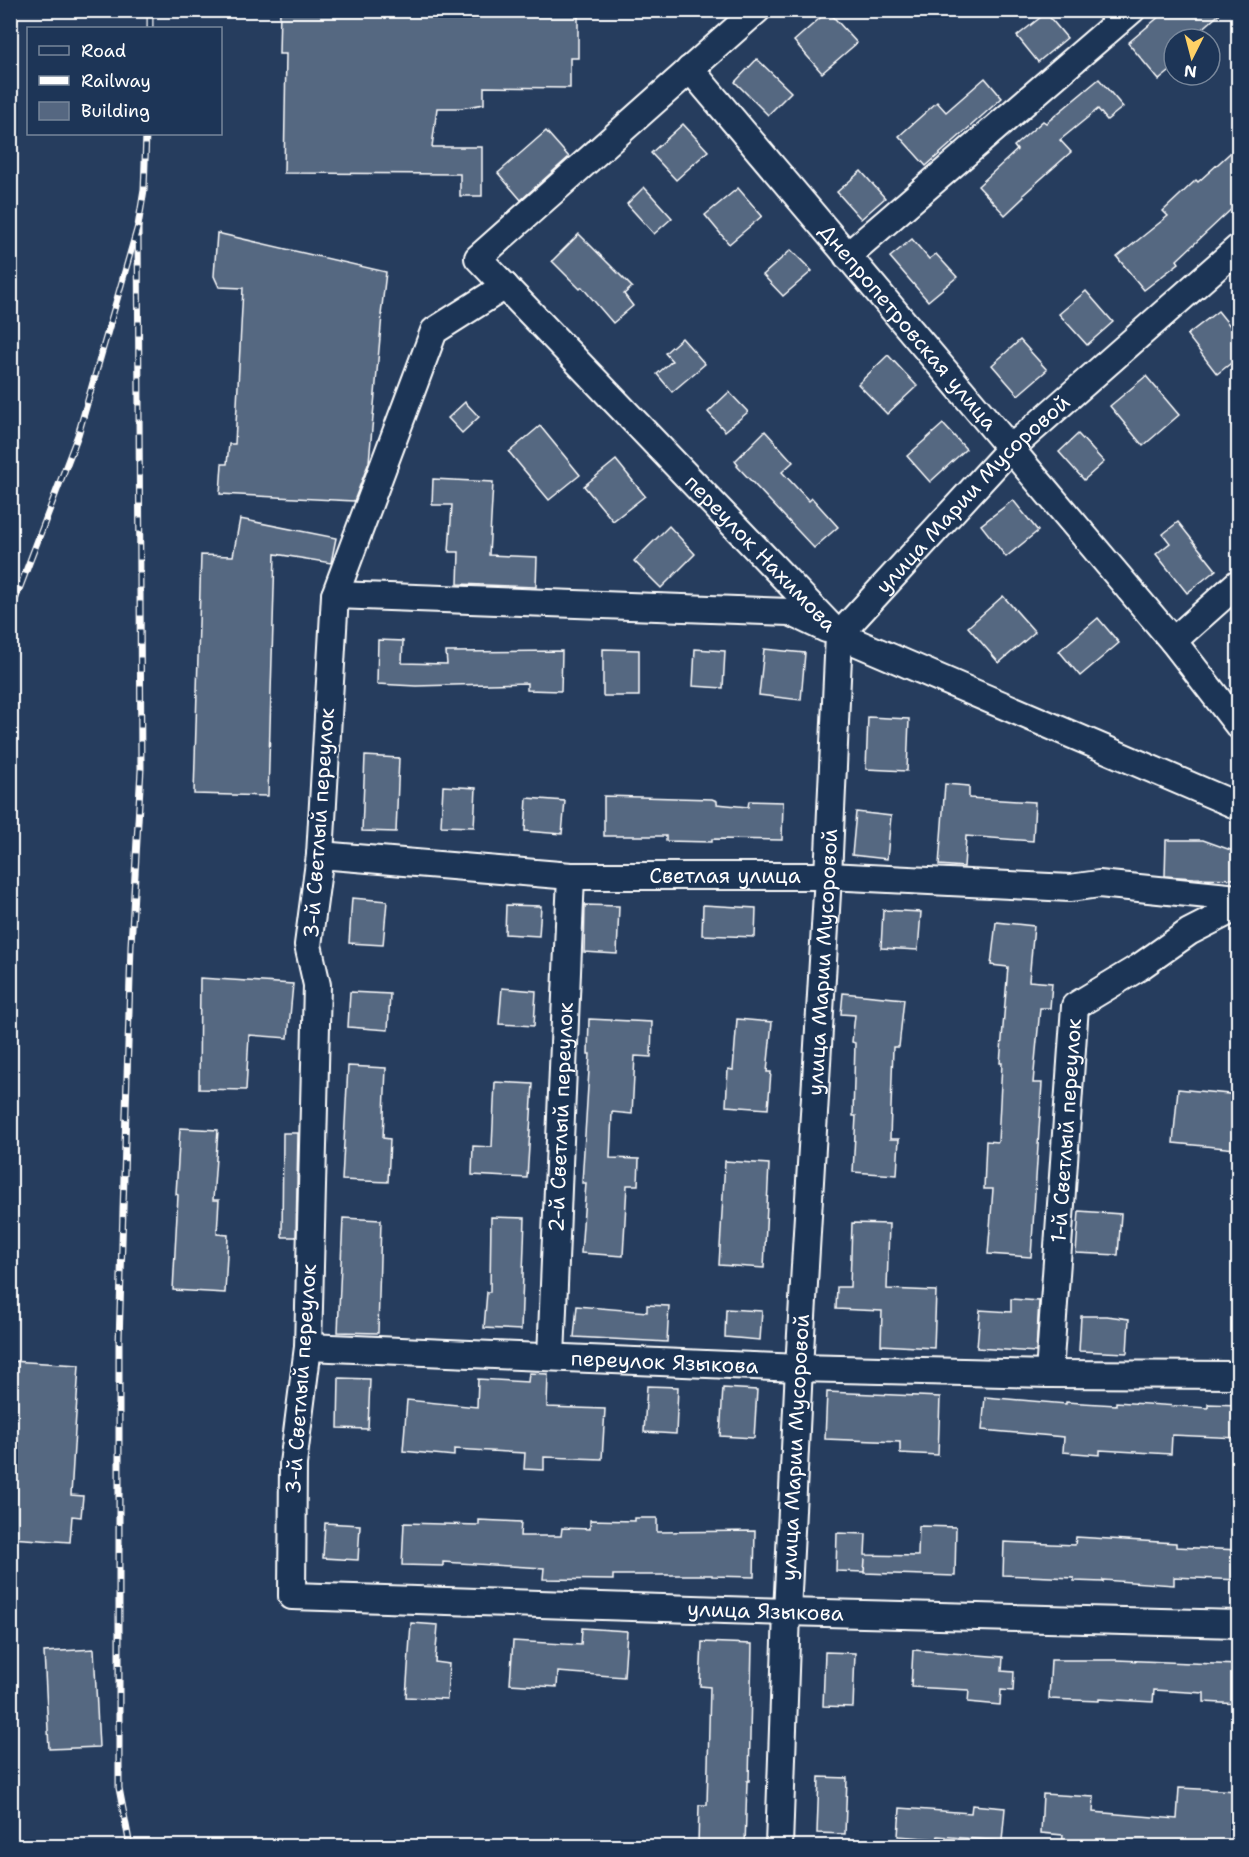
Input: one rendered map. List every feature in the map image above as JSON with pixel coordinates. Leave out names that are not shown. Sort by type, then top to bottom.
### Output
[{"type":"street","points":[[690,69],[757,10]]},
{"type":"street","points":[[847,256],[1132,10]]},
{"type":"street","name":"Днепропетровская улица","points":[[690,69],[1173,641],[1239,725]]},
{"type":"street","name":"переулок Нахимова","points":[[690,69],[478,258],[839,635],[1239,806]]},
{"type":"street","name":"улица Марии Мусоровой","points":[[779,1846],[787,1612],[828,876],[839,635],[1010,449],[1239,249]]},
{"type":"street","name":"3-й Светлый переулок","points":[[292,1596],[293,1464],[308,1347],[317,985],[308,945],[320,855],[335,595],[434,332],[505,286]]},
{"type":"street","points":[[1173,641],[1239,583]]},
{"type":"street","points":[[335,595],[790,612],[839,635]]},
{"type":"street","name":"Светлая улица","points":[[320,855],[571,876],[828,876],[1070,888],[1099,884],[1239,898]]},
{"type":"street","name":"2-й Светлый переулок","points":[[551,1357],[571,876]]},
{"type":"street","name":"1-й Светлый переулок","points":[[1049,1374],[1075,1006],[1138,968],[1189,932],[1239,907]]},
{"type":"street","name":"переулок Языкова","points":[[308,1347],[800,1368],[1049,1374],[1239,1375]]},
{"type":"street","name":"улица Языкова","points":[[292,1596],[1239,1624]]},
{"type":"building","points":[[280,10],[578,10],[578,58],[570,58],[570,88],[484,87],[484,104],[461,108],[437,108],[432,147],[482,147],[482,196],[460,196],[460,174],[284,173],[286,54],[279,54]]},
{"type":"building","points":[[1167,10],[1224,10],[1205,27],[1162,27],[1162,78],[1159,80],[1128,43]]},
{"type":"building","points":[[828,11],[857,43],[822,73],[794,41]]},
{"type":"building","points":[[1046,13],[1067,38],[1038,62],[1017,36]]},
{"type":"building","points":[[757,59],[791,92],[768,115],[735,82]]},
{"type":"building","points":[[985,78],[1002,98],[926,166],[899,136],[937,102],[946,112]]},
{"type":"building","points":[[1099,79],[1123,107],[1107,120],[1098,109],[1060,140],[1071,152],[1023,195],[1024,197],[1005,215],[978,186],[1017,150],[1014,146]]},
{"type":"building","points":[[683,124],[708,151],[676,180],[651,153]]},
{"type":"building","points":[[546,131],[569,157],[521,200],[498,173]]},
{"type":"building","points":[[1239,145],[1239,202],[1177,260],[1179,263],[1144,290],[1117,257],[1168,216],[1163,211]]},
{"type":"building","points":[[861,171],[885,198],[861,219],[837,192]]},
{"type":"building","points":[[644,187],[672,218],[654,234],[627,204]]},
{"type":"building","points":[[738,188],[762,216],[729,244],[705,215]]},
{"type":"building","points":[[217,233],[386,272],[369,462],[354,501],[220,494],[222,464],[227,464],[229,444],[235,444],[243,288],[219,287],[214,276]]},
{"type":"building","points":[[579,234],[632,287],[624,294],[633,306],[613,323],[582,287],[580,289],[552,261]]},
{"type":"building","points":[[912,239],[929,259],[936,254],[957,277],[928,301],[890,257]]},
{"type":"building","points":[[791,250],[812,271],[783,296],[763,275]]},
{"type":"building","points":[[1086,291],[1113,322],[1087,345],[1059,314]]},
{"type":"building","points":[[1218,311],[1239,337],[1239,357],[1217,374],[1187,335]]},
{"type":"building","points":[[682,338],[705,364],[672,392],[657,374],[672,361],[665,353]]},
{"type":"building","points":[[1020,340],[1047,370],[1018,395],[992,365]]},
{"type":"building","points":[[888,355],[917,386],[887,414],[858,384]]},
{"type":"building","points":[[1146,376],[1179,415],[1143,446],[1110,406]]},
{"type":"building","points":[[729,392],[748,412],[725,431],[708,412]]},
{"type":"building","points":[[465,402],[479,417],[462,433],[448,418]]},
{"type":"building","points":[[943,424],[966,449],[930,482],[907,456]]},
{"type":"building","points":[[540,426],[580,475],[549,500],[509,452]]},
{"type":"building","points":[[765,431],[793,462],[782,472],[809,501],[812,498],[838,527],[814,548],[737,466],[735,461]]},
{"type":"building","points":[[1078,434],[1104,462],[1084,480],[1059,452]]},
{"type":"building","points":[[616,460],[645,496],[613,521],[584,486]]},
{"type":"building","points":[[433,479],[493,482],[489,555],[537,557],[536,587],[458,584],[459,552],[449,552],[452,505],[432,505]]},
{"type":"building","points":[[1013,500],[1038,531],[1006,557],[981,525]]},
{"type":"building","points":[[240,519],[336,538],[331,563],[275,554],[268,796],[194,794],[201,555],[233,556]]},
{"type":"building","points":[[1178,522],[1216,570],[1187,593],[1156,554],[1170,543],[1163,534]]},
{"type":"building","points":[[669,526],[695,554],[661,588],[634,561]]},
{"type":"building","points":[[1003,596],[1035,632],[999,663],[968,627]]},
{"type":"building","points":[[1098,618],[1119,643],[1080,676],[1059,651]]},
{"type":"building","points":[[378,640],[403,641],[402,663],[447,664],[446,652],[562,651],[561,691],[527,690],[527,683],[416,686],[377,684]]},
{"type":"building","points":[[603,649],[639,650],[639,696],[603,696]]},
{"type":"building","points":[[695,649],[725,651],[723,688],[693,686]]},
{"type":"building","points":[[764,649],[805,653],[801,700],[759,695]]},
{"type":"building","points":[[868,717],[909,719],[907,771],[866,769]]},
{"type":"building","points":[[365,756],[399,758],[396,832],[362,831]]},
{"type":"building","points":[[945,784],[969,786],[969,798],[1035,802],[1033,841],[966,836],[964,867],[939,865]]},
{"type":"building","points":[[443,786],[476,788],[474,827],[441,826]]},
{"type":"building","points":[[604,796],[712,799],[717,801],[717,804],[748,807],[749,801],[783,802],[782,840],[666,841],[666,836],[604,836]]},
{"type":"building","points":[[527,798],[565,801],[562,834],[525,831]]},
{"type":"building","points":[[856,812],[891,816],[887,859],[852,855]]},
{"type":"building","points":[[1166,840],[1203,840],[1239,853],[1239,879],[1165,876]]},
{"type":"building","points":[[352,898],[387,901],[383,945],[349,943]]},
{"type":"building","points":[[506,905],[541,906],[539,936],[505,934]]},
{"type":"building","points":[[585,905],[619,906],[617,954],[584,952]]},
{"type":"building","points":[[703,905],[756,908],[755,937],[702,935]]},
{"type":"building","points":[[883,910],[921,912],[918,950],[881,948]]},
{"type":"building","points":[[996,922],[1034,926],[1029,981],[1052,983],[1050,1008],[1040,1008],[1033,1083],[1042,1083],[1031,1257],[988,1254],[993,1189],[984,1189],[986,1141],[998,1142],[1002,1063],[1000,1063],[1008,967],[991,965]]},
{"type":"building","points":[[200,978],[293,984],[288,1038],[249,1035],[246,1090],[199,1089]]},
{"type":"building","points":[[502,988],[536,991],[534,1026],[499,1024]]},
{"type":"building","points":[[350,992],[390,994],[388,1030],[348,1027]]},
{"type":"building","points":[[843,993],[904,999],[899,1047],[893,1047],[890,1139],[899,1139],[897,1175],[853,1172],[856,1116],[853,1116],[855,1043],[852,1042],[855,1015],[841,1014]]},
{"type":"building","points":[[589,1019],[652,1022],[651,1057],[635,1056],[632,1114],[612,1112],[610,1158],[639,1159],[638,1185],[627,1185],[623,1256],[581,1253],[586,1183],[582,1183],[590,1054],[588,1054]]},
{"type":"building","points":[[737,1019],[772,1022],[767,1072],[771,1072],[768,1109],[726,1106],[728,1069],[733,1070]]},
{"type":"building","points":[[348,1066],[386,1068],[383,1138],[390,1139],[388,1182],[342,1180]]},
{"type":"building","points":[[495,1082],[533,1084],[527,1178],[472,1175],[473,1146],[492,1147]]},
{"type":"building","points":[[1178,1089],[1239,1095],[1236,1149],[1173,1143]]},
{"type":"building","points":[[180,1128],[218,1130],[213,1200],[219,1200],[217,1234],[228,1235],[225,1293],[173,1290]]},
{"type":"building","points":[[283,1133],[298,1133],[296,1237],[282,1237]]},
{"type":"building","points":[[725,1161],[769,1164],[764,1268],[719,1265]]},
{"type":"building","points":[[1079,1211],[1121,1214],[1118,1255],[1076,1253]]},
{"type":"building","points":[[491,1217],[525,1218],[521,1330],[484,1328],[487,1292],[490,1292]]},
{"type":"building","points":[[343,1218],[381,1220],[378,1333],[338,1332]]},
{"type":"building","points":[[852,1223],[889,1224],[887,1289],[936,1291],[934,1348],[881,1345],[882,1311],[836,1309],[837,1287],[850,1287]]},
{"type":"building","points":[[1011,1299],[1039,1301],[1036,1352],[977,1348],[980,1310],[1011,1312]]},
{"type":"building","points":[[647,1305],[669,1306],[667,1342],[574,1337],[577,1306],[647,1312]]},
{"type":"building","points":[[726,1309],[762,1311],[760,1340],[725,1337]]},
{"type":"building","points":[[1081,1316],[1129,1319],[1127,1353],[1079,1351]]},
{"type":"building","points":[[10,1361],[79,1365],[71,1495],[83,1496],[81,1517],[72,1516],[70,1542],[10,1538]]},
{"type":"building","points":[[529,1373],[548,1374],[547,1407],[605,1409],[602,1459],[544,1457],[544,1470],[524,1469],[525,1453],[454,1449],[454,1456],[403,1451],[407,1400],[477,1407],[478,1379],[528,1382]]},
{"type":"building","points":[[339,1378],[370,1379],[368,1429],[338,1428]]},
{"type":"building","points":[[647,1386],[678,1387],[676,1434],[644,1432]]},
{"type":"building","points":[[723,1388],[757,1390],[754,1438],[720,1436]]},
{"type":"building","points":[[827,1392],[940,1397],[938,1455],[900,1453],[900,1442],[825,1439]]},
{"type":"building","points":[[985,1397],[1066,1404],[1066,1402],[1116,1405],[1116,1402],[1208,1408],[1208,1404],[1239,1405],[1239,1438],[1172,1435],[1171,1454],[1100,1450],[1100,1455],[1063,1452],[1064,1437],[982,1430]]},
{"type":"building","points":[[635,1518],[657,1518],[657,1532],[755,1531],[754,1577],[613,1575],[613,1580],[543,1579],[544,1568],[443,1562],[443,1566],[402,1565],[404,1523],[479,1525],[479,1520],[521,1522],[520,1536],[561,1536],[562,1528],[590,1529],[590,1520],[635,1521]]},
{"type":"building","points":[[325,1523],[360,1525],[358,1560],[323,1558]]},
{"type":"building","points":[[919,1526],[956,1527],[955,1576],[864,1573],[865,1559],[864,1572],[836,1571],[837,1533],[866,1534],[865,1555],[918,1556]]},
{"type":"building","points":[[1076,1537],[1176,1543],[1176,1547],[1239,1550],[1239,1580],[1174,1577],[1174,1585],[1103,1580],[1103,1582],[1074,1581],[1074,1578],[1003,1575],[1004,1542],[1075,1545]]},
{"type":"building","points":[[411,1623],[438,1625],[435,1662],[449,1664],[447,1699],[406,1697]]},
{"type":"building","points":[[582,1628],[627,1631],[624,1677],[558,1672],[557,1687],[510,1684],[513,1641],[581,1645]]},
{"type":"building","points":[[702,1642],[752,1644],[745,1846],[698,1846],[699,1805],[707,1805],[710,1687],[700,1686]]},
{"type":"building","points":[[94,1649],[99,1747],[49,1749],[44,1652]]},
{"type":"building","points":[[913,1650],[1003,1657],[1002,1671],[1014,1672],[1013,1691],[1001,1690],[1000,1705],[968,1702],[969,1690],[911,1687]]},
{"type":"building","points":[[825,1652],[855,1653],[853,1707],[823,1706]]},
{"type":"building","points":[[1051,1660],[1239,1665],[1239,1704],[1204,1702],[1204,1693],[1154,1690],[1153,1702],[1049,1699]]},
{"type":"building","points":[[819,1777],[847,1778],[845,1834],[817,1833]]},
{"type":"building","points":[[1179,1788],[1239,1791],[1239,1846],[1091,1844],[1091,1846],[1062,1846],[1063,1835],[1041,1833],[1043,1794],[1094,1797],[1093,1812],[1177,1819]]},
{"type":"building","points":[[972,1805],[1005,1808],[1002,1841],[938,1836],[937,1839],[898,1836],[900,1808],[971,1813]]},
{"type":"railway","points":[[150,10],[150,27]]},
{"type":"railway","points":[[10,613],[78,435],[138,226],[144,190],[146,135]]},
{"type":"railway","points":[[130,1846],[119,1788],[119,1342],[131,945],[141,769],[138,226]]}]
